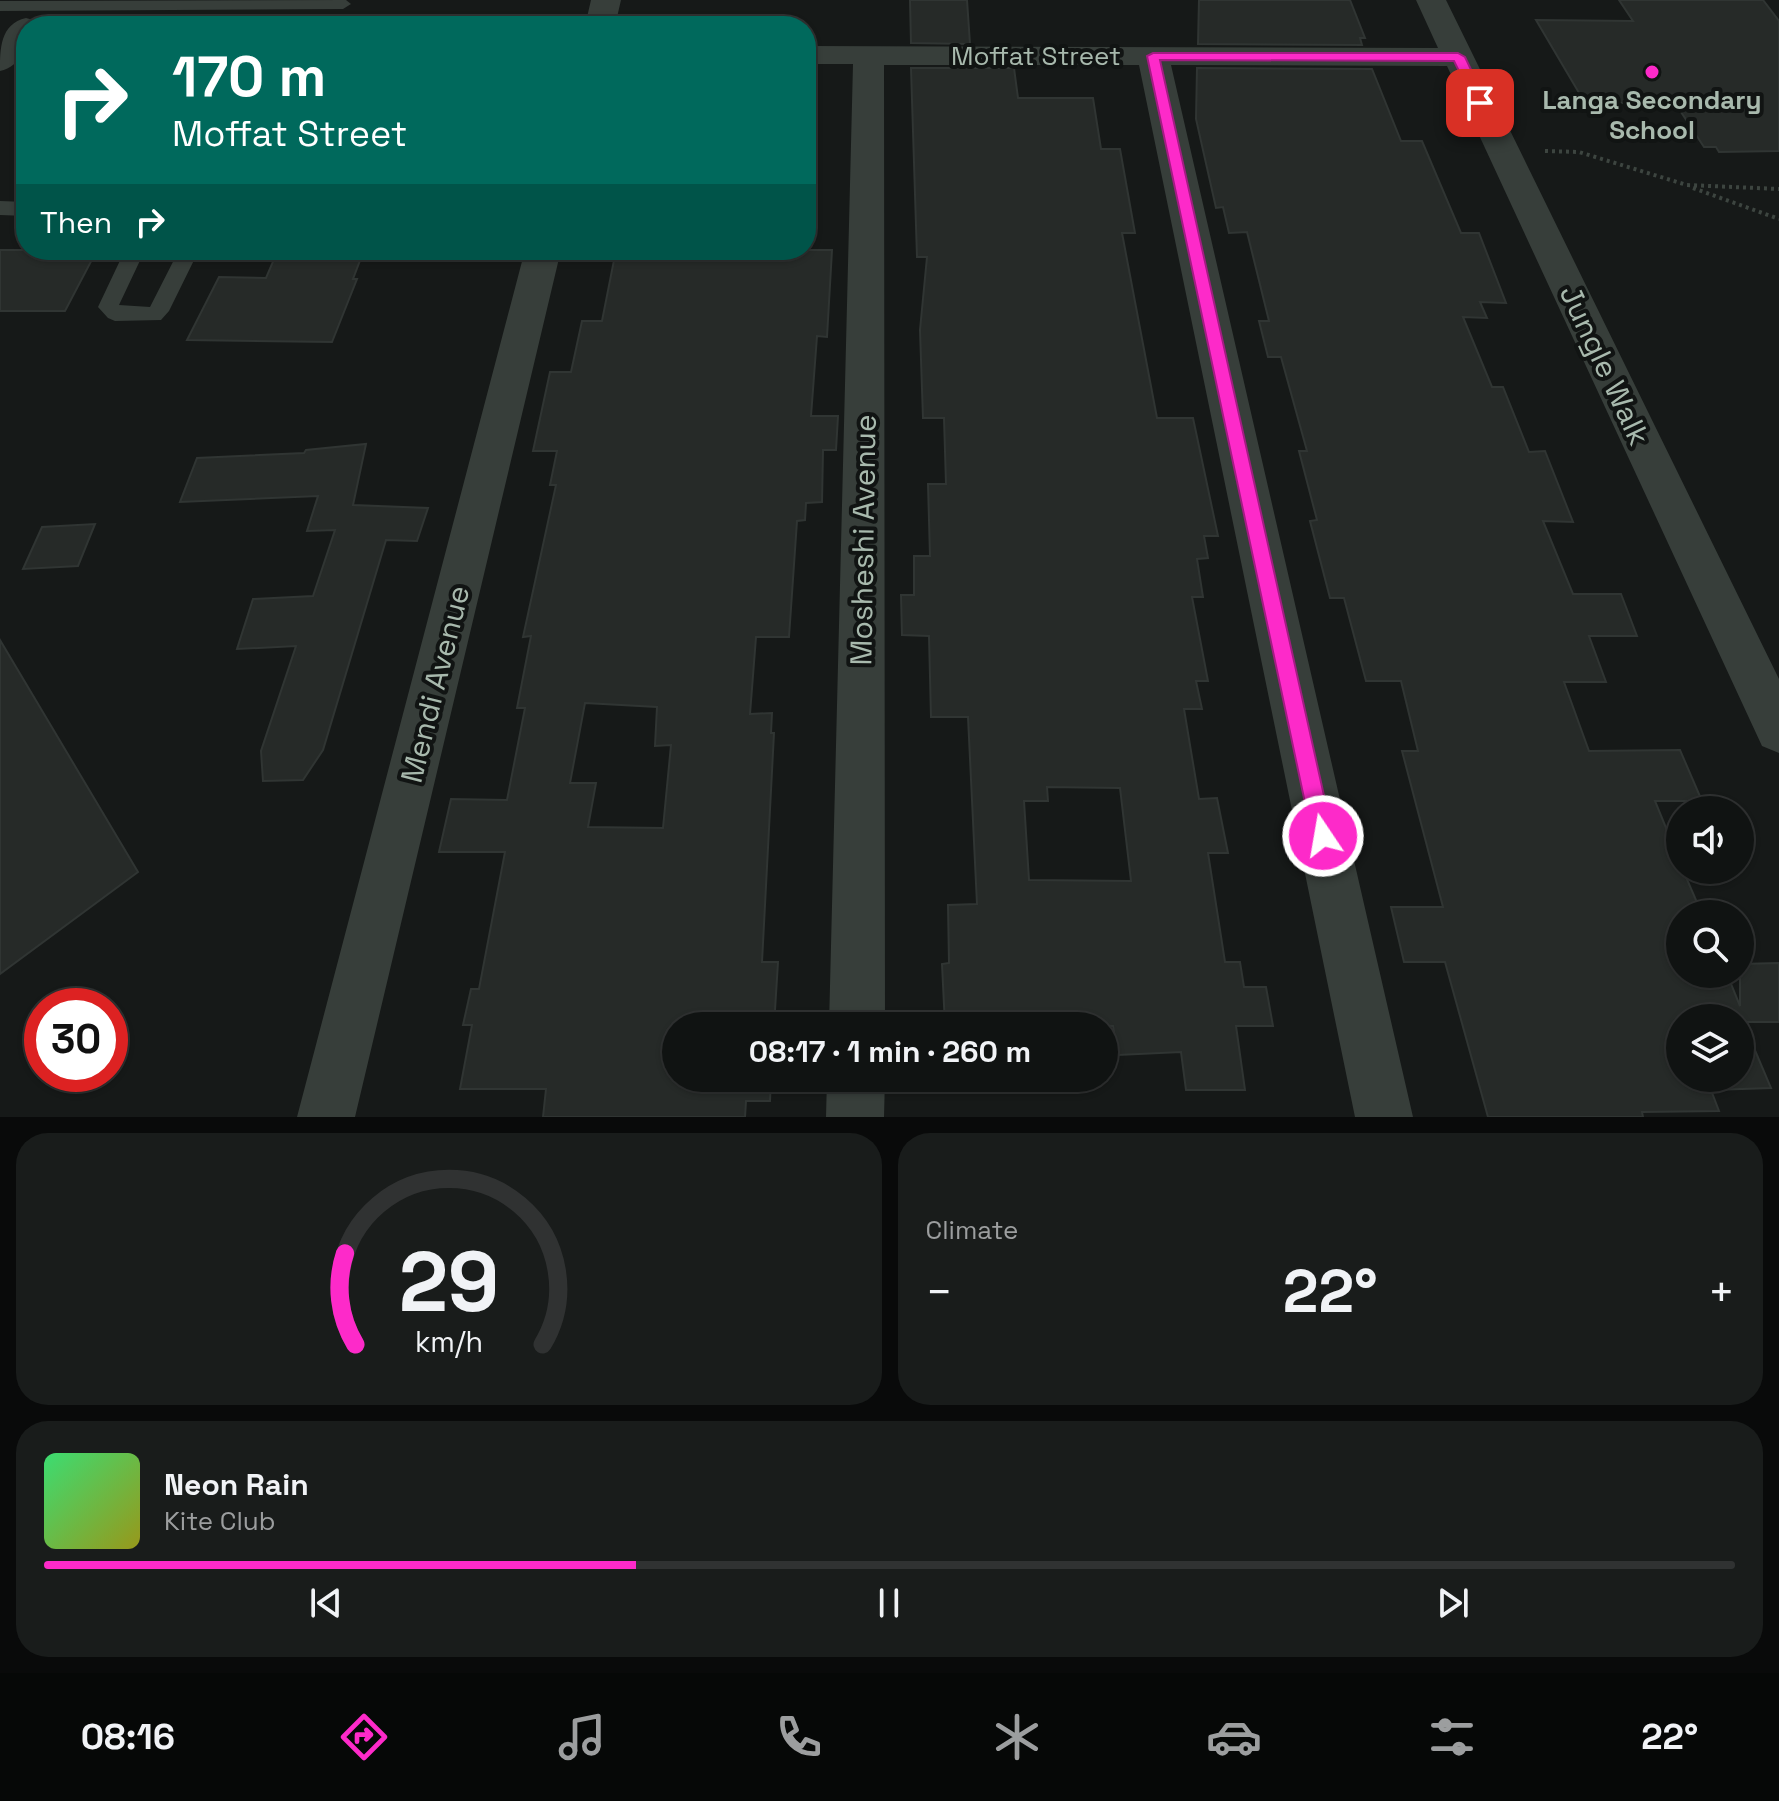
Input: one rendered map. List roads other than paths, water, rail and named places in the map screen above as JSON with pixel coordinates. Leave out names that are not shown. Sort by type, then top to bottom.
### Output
[{"type":"street","name":"Jungle Walk","points":[[1431,0],[1779,730]]},
{"type":"street","points":[[0,62],[16,41]]},
{"type":"street","name":"Moffat Street","points":[[816,55],[1458,57]]},
{"type":"street","name":"Mosheshi Avenue","points":[[857,1012],[869,55]]},
{"type":"street","points":[[1153,56],[1384,1117]]},
{"type":"street","name":"Mendi Avenue","points":[[326,1117],[540,260]]},
{"type":"street","points":[[855,1117],[856,1092]]},
{"type":"lane","points":[[0,6],[35,15],[343,4]]},
{"type":"lane","points":[[130,260],[108,307],[115,313],[154,315],[159,311],[184,260]]},
{"type":"place","name":"Langa Secondary School","points":[[1652,72]]}]
